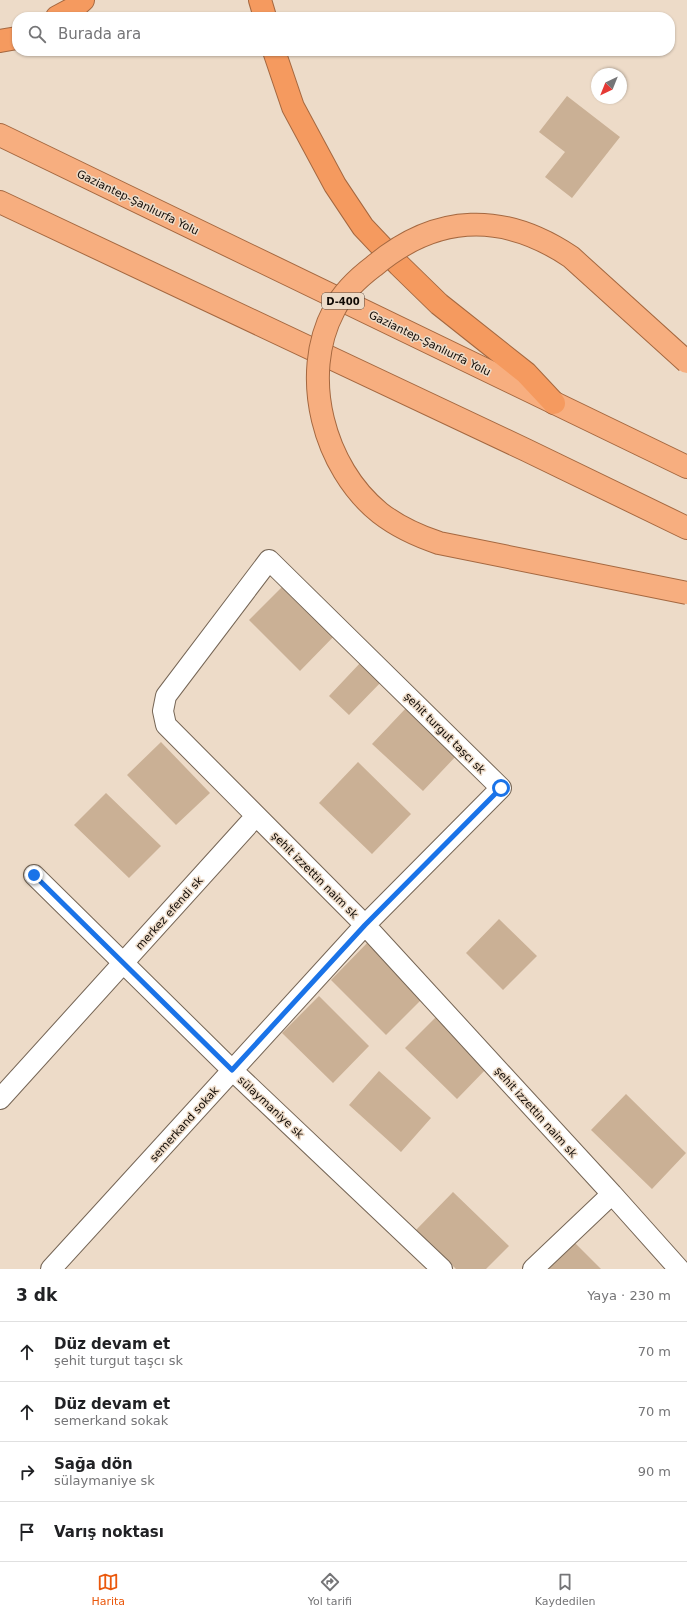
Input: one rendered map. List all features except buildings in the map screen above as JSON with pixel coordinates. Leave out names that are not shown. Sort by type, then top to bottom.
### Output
[{"type":"highway","points":[[67,12],[83,0]]},
{"type":"highway","points":[[260,0],[264,12]]},
{"type":"highway","points":[[0,42],[12,39]]},
{"type":"highway","points":[[276,56],[293,107],[335,185],[363,227],[439,304],[526,373],[554,402]]},
{"type":"highway","name":"Gaziantep-Şanlıurfa Yolu","points":[[0,135],[687,467]]},
{"type":"highway","points":[[0,202],[526,450],[687,528]]},
{"type":"highway","points":[[687,362],[572,257],[556,247],[523,232],[500,227],[472,225],[438,229],[419,236],[383,258],[354,283],[334,310],[328,325],[320,358],[318,378],[323,420],[333,449],[341,466],[365,499],[380,513],[399,526],[418,536],[439,543],[687,593]]},
{"type":"street","name":"şehit izzettin naim sk","points":[[269,560],[166,696],[163,711],[166,725],[365,925],[679,1269]]},
{"type":"street","name":"şehit turgut taşcı sk","points":[[269,560],[501,788],[365,925]]},
{"type":"street","name":"merkez efendi sk","points":[[0,1099],[256,816]]},
{"type":"street","name":"sülaymaniye sk","points":[[34,875],[232,1070],[442,1269]]},
{"type":"street","name":"semerkand sokak","points":[[51,1269],[365,925]]},
{"type":"street","points":[[533,1269],[612,1194]]},
{"type":"route","points":[[34,875],[232,1070],[365,925],[501,788]]}]
